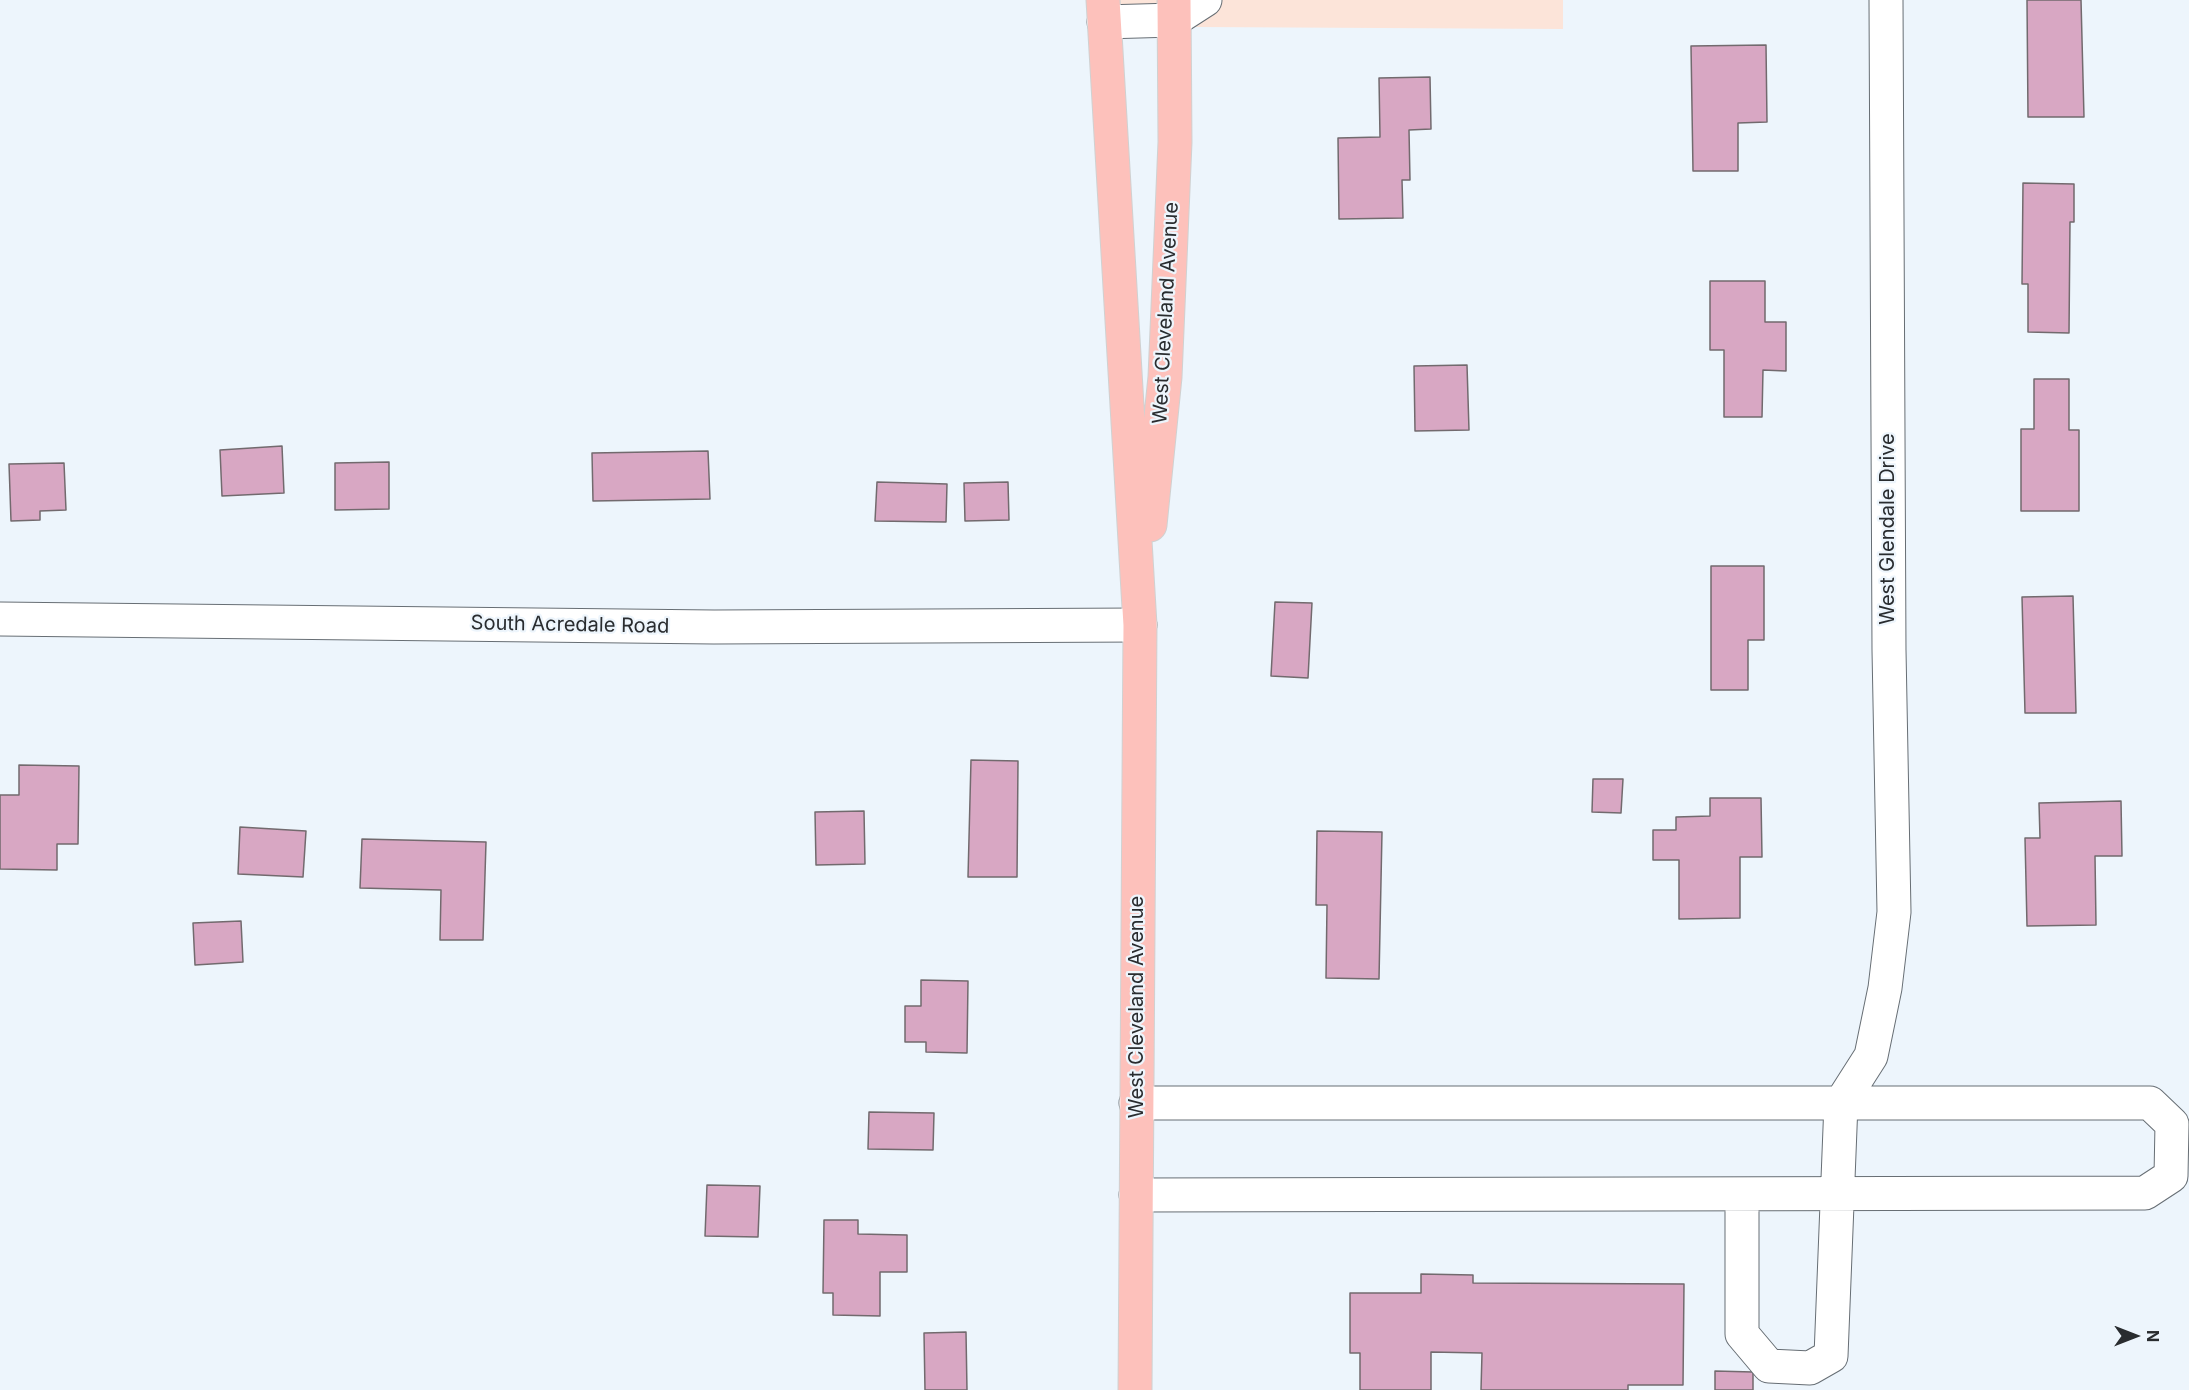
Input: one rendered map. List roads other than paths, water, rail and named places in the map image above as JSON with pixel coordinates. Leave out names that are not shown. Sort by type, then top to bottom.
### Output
[{"type":"main road","name":"West Cleveland Avenue","points":[[1140,625],[1165,377],[1175,142],[1174,10]]},
{"type":"main road","name":"West Cleveland Avenue","points":[[1103,11],[1140,625],[1135,1390]]},
{"type":"street","points":[[1103,11],[1174,10],[1205,0]]},
{"type":"street","name":"West Glendale Drive","points":[[1841,1103],[1871,1056],[1886,988],[1894,912],[1889,650],[1886,0]]},
{"type":"street","name":"South Acredale Road","points":[[0,619],[714,627],[1140,625]]},
{"type":"street","points":[[1136,1103],[2150,1103],[2172,1124],[2171,1176],[2145,1193],[1136,1196]]},
{"type":"street","points":[[1742,1194],[1742,1334],[1769,1366],[1810,1368],[1831,1356],[1841,1103]]}]
